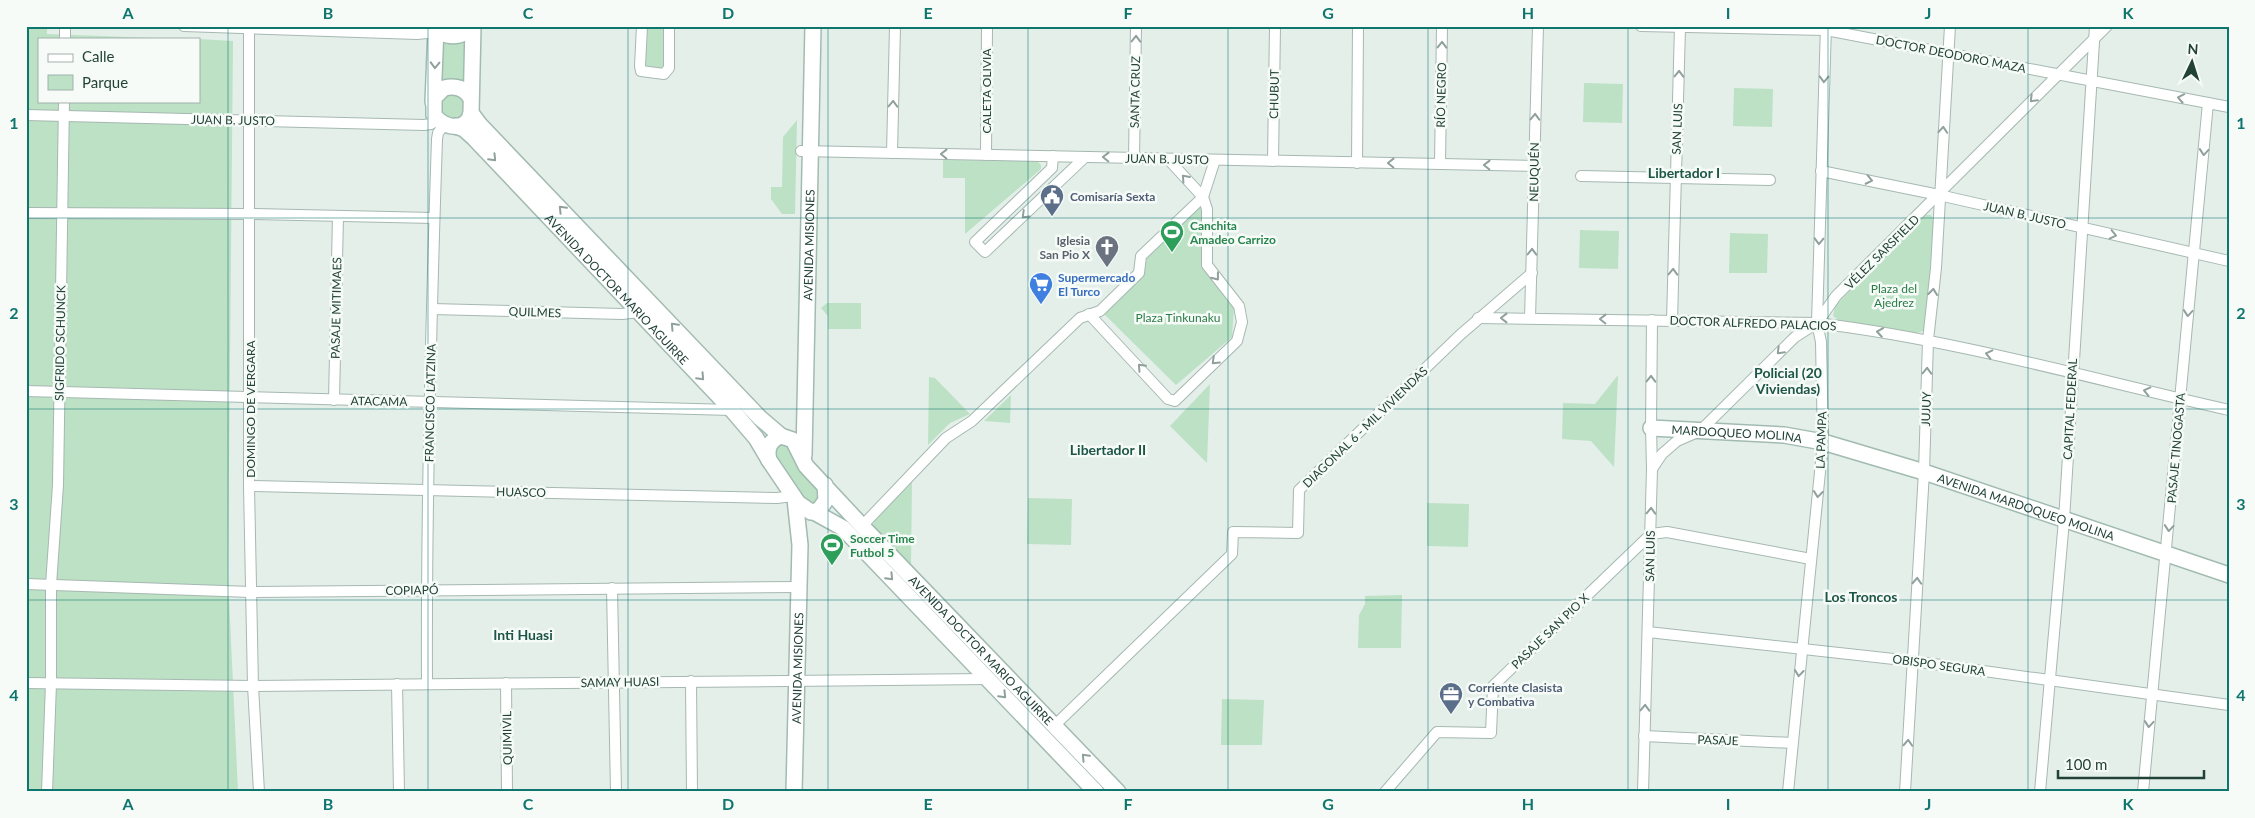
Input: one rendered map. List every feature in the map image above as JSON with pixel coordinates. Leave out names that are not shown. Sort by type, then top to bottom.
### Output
[{"type":"main road","points":[[435,27],[444,34],[454,36],[464,34],[472,26]]},
{"type":"main road","points":[[435,27],[434,115],[446,124],[466,122],[471,106],[472,26]]},
{"type":"main road","name":"AVENIDA MISIONES","points":[[803,26],[806,151],[805,464]]},
{"type":"main road","name":"AVENIDA MISIONES","points":[[768,460],[770,444],[792,426],[795,413],[813,26]]},
{"type":"main road","points":[[433,102],[438,92],[450,87],[463,89],[468,94],[471,106]]},
{"type":"main road","name":"AVENIDA DOCTOR MARIO AGUIRRE","points":[[471,106],[480,125],[760,418],[782,436],[790,437],[796,443],[805,464],[824,485],[1118,792]]},
{"type":"main road","name":"AVENIDA DOCTOR MARIO AGUIRRE","points":[[446,124],[468,132],[732,410],[756,438],[768,460],[802,507],[843,528],[1092,791]]},
{"type":"main road","name":"MARDOQUEO MOLINA","points":[[1651,428],[1784,435],[1823,442]]},
{"type":"main road","name":"AVENIDA MARDOQUEO MOLINA","points":[[1823,442],[1924,472],[2229,575]]},
{"type":"main road","name":"AVENIDA MISIONES","points":[[800,545],[807,521],[826,500],[824,485]]},
{"type":"main road","name":"AVENIDA MISIONES","points":[[794,498],[800,545],[794,792]]},
{"type":"street","points":[[184,26],[417,34],[427,33],[435,27]]},
{"type":"street","points":[[642,26],[641,71],[664,74],[669,68],[670,26]]},
{"type":"street","points":[[892,153],[895,26]]},
{"type":"street","name":"CALETA OLIVIA","points":[[986,155],[987,26]]},
{"type":"street","name":"SANTA CRUZ","points":[[1134,158],[1136,26]]},
{"type":"street","name":"CHUBUT","points":[[1272,161],[1275,26]]},
{"type":"street","points":[[1357,163],[1358,26]]},
{"type":"street","name":"RÍO NEGRO","points":[[1440,164],[1442,26]]},
{"type":"street","name":"NEUQUÉN","points":[[1530,318],[1538,26]]},
{"type":"street","name":"DOCTOR DEODORO MAZA","points":[[1641,26],[1826,28],[2229,107]]},
{"type":"street","name":"JUJUY","points":[[1905,792],[1924,472],[1928,340],[1936,268],[1950,26]]},
{"type":"street","name":"CAPITAL FEDERAL","points":[[2040,792],[2064,520],[2094,26]]},
{"type":"street","name":"VÉLEZ SARSFIELD","points":[[1652,469],[1662,454],[1677,441],[1700,430],[1795,337],[1817,323],[1836,296],[2108,26]]},
{"type":"street","name":"DOMINGO DE VERGARA","points":[[249,27],[249,486],[253,686],[259,792]]},
{"type":"street","name":"SAN LUIS","points":[[1672,321],[1680,27]]},
{"type":"street","name":"LA PAMPA","points":[[1788,792],[1823,442],[1821,342],[1817,323],[1826,28]]},
{"type":"street","name":"SIGFRIDO SCHUNCK","points":[[47,792],[51,683],[51,585],[58,485],[64,102]]},
{"type":"street","name":"PASAJE TINOGASTA","points":[[2143,792],[2208,103]]},
{"type":"street","name":"JUAN B. JUSTO","points":[[26,115],[446,124]]},
{"type":"street","name":"FRANCISCO LATZINA","points":[[427,684],[428,490],[434,218],[437,139],[438,133],[446,124]]},
{"type":"street","name":"JUAN B. JUSTO","points":[[806,151],[1534,166]]},
{"type":"street","points":[[1053,156],[1052,168],[975,242],[986,252],[1085,157]]},
{"type":"street","points":[[1089,314],[1168,399],[1175,401],[1236,341],[1242,322],[1239,306],[1207,265],[1208,209],[1203,197],[1168,159]]},
{"type":"street","points":[[862,526],[946,438],[972,421],[1080,318],[1100,310],[1140,273],[1141,256],[1203,197],[1215,160]]},
{"type":"street","name":"JUAN B. JUSTO","points":[[1821,171],[1939,195],[2229,261]]},
{"type":"street","points":[[1581,176],[1770,180]]},
{"type":"street","points":[[26,213],[250,214],[434,218]]},
{"type":"street","name":"PASAJE MITIMAES","points":[[334,400],[338,216]]},
{"type":"street","name":"DIAGONAL 6 - MIL VIVIENDAS","points":[[1055,725],[1232,554],[1233,532],[1298,533],[1299,490],[1478,318],[1532,273]]},
{"type":"street","name":"QUILMES","points":[[432,309],[622,314],[639,312]]},
{"type":"street","name":"DOCTOR ALFREDO PALACIOS","points":[[1478,318],[1817,323],[1928,340],[2229,410]]},
{"type":"street","name":"SAN LUIS","points":[[1643,792],[1652,469],[1652,320]]},
{"type":"street","name":"ATACAMA","points":[[26,391],[732,410]]},
{"type":"street","name":"HUASCO","points":[[249,486],[794,498]]},
{"type":"street","points":[[1650,534],[1666,532],[1811,559]]},
{"type":"street","name":"PASAJE SAN PIO X","points":[[1385,792],[1437,732],[1491,733],[1493,686],[1650,534]]},
{"type":"street","name":"COPIAPÓ","points":[[26,584],[251,592],[798,586]]},
{"type":"street","points":[[612,588],[616,792]]},
{"type":"street","name":"OBISPO SEGURA","points":[[1648,632],[1912,661],[2229,705]]},
{"type":"street","name":"SAMAY HUASI","points":[[26,683],[253,686],[987,678]]},
{"type":"street","points":[[691,682],[692,792]]},
{"type":"street","name":"QUIMIVIL","points":[[506,683],[508,792]]},
{"type":"street","points":[[398,684],[399,792]]},
{"type":"street","name":"PASAJE","points":[[1644,736],[1792,743]]},
{"type":"green space","points":[[26,26],[47,26],[47,34],[154,38],[38,38],[38,102],[200,102],[200,39],[233,41],[228,575],[238,792],[26,792]]},
{"type":"green space","points":[[645,26],[666,26],[664,65],[660,69],[647,68],[643,64]]},
{"type":"green space","points":[[469,34],[467,84],[438,85],[439,35]]},
{"type":"green space","points":[[1584,83],[1623,84],[1622,123],[1583,122]]},
{"type":"green space","points":[[1734,88],[1773,89],[1772,127],[1733,126]]},
{"type":"green space","points":[[453,93],[462,97],[466,106],[462,115],[453,119],[444,115],[440,106],[444,97]]},
{"type":"green space","points":[[797,120],[795,214],[782,214],[771,199],[771,187],[782,187],[783,137]]},
{"type":"green space","points":[[943,160],[1037,161],[1041,165],[1041,169],[965,234],[965,178],[943,178]]},
{"type":"green space","name":"Plaza Tinkunaku","points":[[1199,207],[1203,210],[1203,268],[1234,308],[1232,337],[1176,385],[1103,313],[1143,275],[1147,258]]},
{"type":"green space","name":"Plaza del Ajedrez","points":[[1925,215],[1931,215],[1934,221],[1926,326],[1923,331],[1917,333],[1840,321],[1833,316],[1835,306]]},
{"type":"green space","points":[[1580,230],[1619,231],[1618,269],[1579,268]]},
{"type":"green space","points":[[1730,233],[1768,234],[1767,273],[1729,273]]},
{"type":"green space","points":[[827,303],[861,303],[861,329],[828,329],[828,316],[821,308]]},
{"type":"green space","points":[[1618,375],[1614,467],[1591,441],[1562,439],[1563,403],[1595,404]]},
{"type":"green space","points":[[929,377],[935,378],[970,414],[950,423],[928,445]]},
{"type":"green space","points":[[1210,384],[1207,463],[1170,426]]},
{"type":"green space","points":[[1011,395],[1010,423],[984,421]]},
{"type":"green space","points":[[787,442],[808,481],[819,490],[820,502],[808,507],[775,458],[776,446]]},
{"type":"green space","points":[[912,482],[911,565],[873,528],[874,521]]},
{"type":"green space","points":[[1028,498],[1072,499],[1071,545],[1027,544]]},
{"type":"green space","points":[[1427,503],[1469,504],[1468,547],[1427,546]]},
{"type":"green space","points":[[1402,595],[1401,648],[1358,648],[1359,615],[1365,604],[1365,596]]},
{"type":"green space","points":[[1222,699],[1264,700],[1262,745],[1221,745]]},
{"type":"place","name":"Comisaría Sexta","points":[[1052,217]]},
{"type":"place","name":"Canchita Amadeo Carrizo","points":[[1172,253]]},
{"type":"place","name":"Iglesia San Pio X","points":[[1107,268]]},
{"type":"place","name":"Supermercado El Turco","points":[[1041,305]]},
{"type":"place","name":"Soccer Time Futbol 5","points":[[832,566]]},
{"type":"place","name":"Corriente Clasista y Combativa","points":[[1451,715]]},
{"type":"district","name":"Libertador I","points":[[1684,172]]},
{"type":"district","name":"Policial (20 Viviendas)","points":[[1788,380]]},
{"type":"district","name":"Libertador II","points":[[1108,449]]},
{"type":"district","name":"Los Troncos","points":[[1861,596]]},
{"type":"district","name":"Inti Huasi","points":[[523,634]]}]
